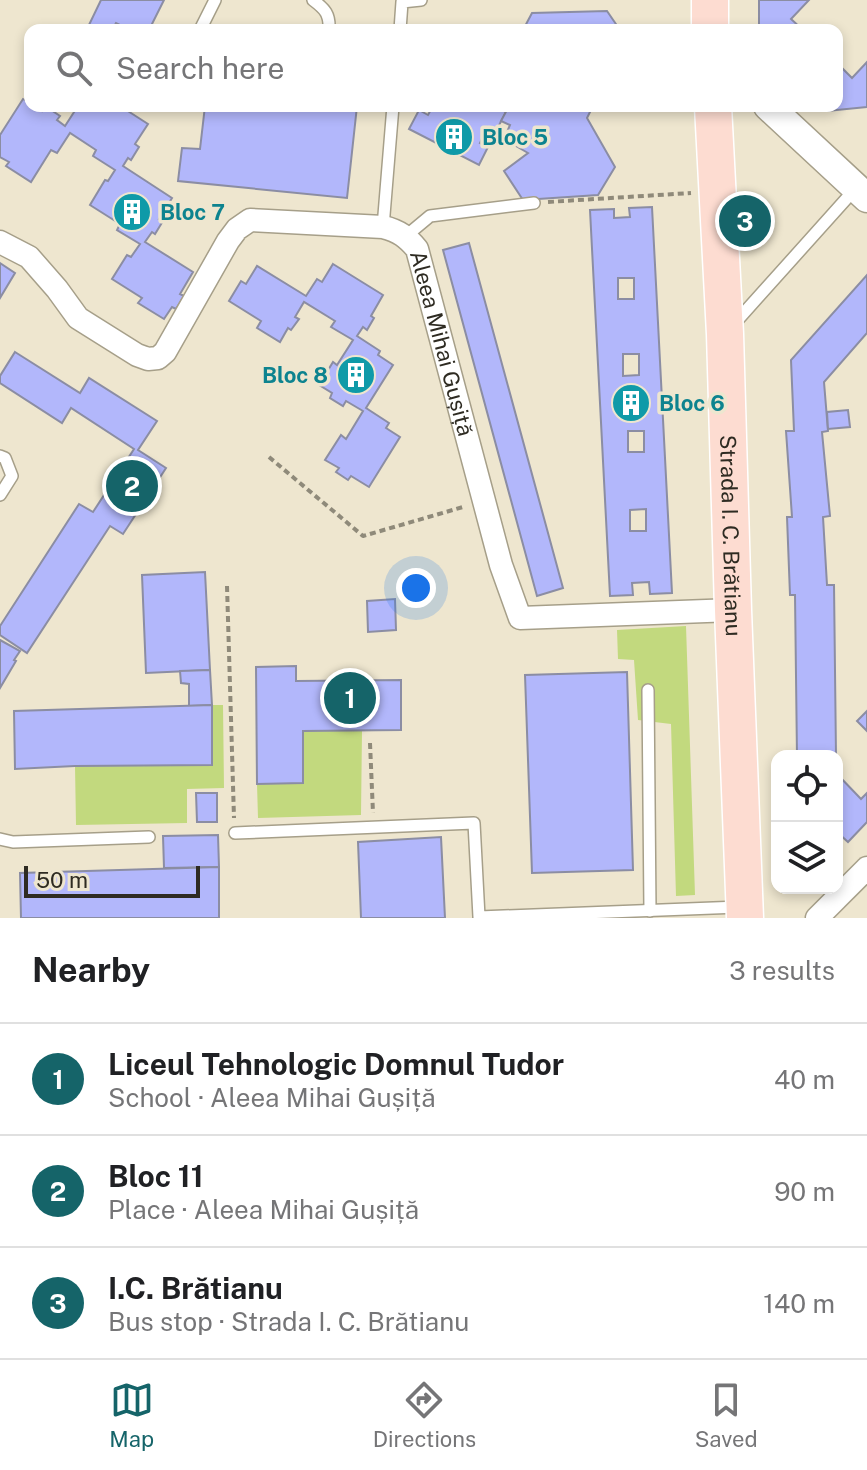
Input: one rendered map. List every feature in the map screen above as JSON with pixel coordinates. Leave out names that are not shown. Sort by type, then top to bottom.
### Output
[{"type":"main road","points":[[710,0],[710,24]]},
{"type":"main road","name":"Strada I. C. Brătianu","points":[[713,112],[725,334],[744,912]]},
{"type":"street","points":[[775,112],[863,187]]},
{"type":"street","name":"Aleea Mihai Gușiță","points":[[0,242],[29,257],[78,318],[148,359],[158,358],[165,352],[228,241],[237,229],[250,220],[395,230],[406,236],[417,249],[501,565],[520,618],[733,610]]},
{"type":"street","points":[[817,918],[867,868]]},
{"type":"lane","points":[[203,24],[215,0]]},
{"type":"lane","points":[[313,0],[325,8],[330,24]]},
{"type":"lane","points":[[400,24],[402,2],[421,0]]},
{"type":"lane","points":[[383,227],[393,112]]},
{"type":"lane","points":[[725,334],[863,187]]},
{"type":"lane","points":[[406,236],[430,216],[534,203]]},
{"type":"lane","points":[[0,456],[5,458],[12,476],[0,495]]},
{"type":"lane","points":[[648,690],[659,913]]},
{"type":"lane","points":[[235,833],[474,823],[479,917],[744,912]]},
{"type":"lane","points":[[0,839],[13,842],[149,837]]},
{"type":"path","points":[[534,203],[717,192]]},
{"type":"path","points":[[269,457],[363,536],[484,501]]},
{"type":"path","points":[[227,586],[235,833]]},
{"type":"path","points":[[370,743],[374,827]]},
{"type":"green space","points":[[686,626],[695,895],[676,896],[671,724],[638,720],[634,660],[618,659],[617,630]]},
{"type":"green space","points":[[212,705],[223,705],[224,788],[187,789],[187,823],[76,825],[75,766]]},
{"type":"green space","points":[[303,731],[362,731],[361,815],[258,818],[257,784],[303,783]]},
{"type":"building","points":[[101,0],[164,0],[152,24],[89,24]]},
{"type":"building","points":[[759,0],[809,0],[791,19],[796,24],[759,24]]},
{"type":"building","points":[[607,11],[616,24],[526,24],[532,13]]},
{"type":"building","points":[[867,62],[867,107],[843,109],[843,69],[852,78]]},
{"type":"building","name":"Bloc 7","points":[[23,99],[24,112],[54,112],[60,116],[57,120],[65,126],[74,112],[129,112],[148,124],[135,144],[139,147],[123,166],[172,198],[159,219],[163,221],[145,242],[193,272],[180,294],[184,296],[176,309],[172,307],[164,319],[138,303],[142,298],[112,279],[127,255],[131,257],[140,244],[117,230],[120,224],[90,205],[115,170],[93,156],[96,150],[70,133],[57,153],[51,150],[31,182],[6,166],[9,162],[0,157],[0,135]]},
{"type":"building","points":[[204,112],[356,112],[347,198],[178,181],[182,148],[200,149]]},
{"type":"building","name":"Bloc 5","points":[[418,112],[428,115],[430,112],[506,112],[496,131],[488,127],[480,143],[488,147],[479,165],[409,129]]},
{"type":"building","points":[[506,112],[590,112],[587,118],[615,167],[598,195],[523,200],[504,171],[528,153],[504,139],[510,125],[501,121]]},
{"type":"building","name":"Bloc 6","points":[[652,207],[672,593],[650,594],[649,582],[632,583],[633,595],[610,596],[590,210],[614,209],[614,218],[630,217],[629,208]],"holes":[[[618,278],[634,278],[634,299],[618,299]],[[623,354],[639,354],[639,375],[623,376]],[[628,431],[644,431],[644,452],[628,452]],[[646,509],[646,531],[630,531],[630,510]]]},
{"type":"building","points":[[469,243],[563,588],[537,596],[443,250]]},
{"type":"building","points":[[0,263],[15,273],[0,298]]},
{"type":"building","name":"Bloc 8","points":[[333,264],[383,295],[367,330],[363,327],[357,336],[380,351],[378,355],[393,365],[366,408],[389,423],[386,428],[400,437],[369,487],[351,476],[348,480],[336,472],[339,468],[325,460],[341,435],[346,439],[363,411],[346,401],[343,406],[330,398],[332,393],[319,385],[333,362],[337,365],[353,340],[331,327],[335,321],[304,302],[295,317],[299,319],[291,330],[288,328],[280,342],[257,328],[261,321],[229,301],[241,281],[246,284],[257,266],[306,296],[317,279],[322,282]]},
{"type":"building","points":[[867,275],[867,333],[824,382],[828,431],[822,432],[830,516],[823,517],[827,585],[834,585],[836,750],[797,750],[795,595],[790,595],[787,517],[792,517],[786,431],[794,431],[791,360]]},
{"type":"building","points":[[15,352],[80,393],[89,378],[157,421],[138,450],[166,468],[123,534],[110,526],[27,653],[0,635],[0,626],[79,504],[93,512],[134,449],[71,408],[62,423],[0,383],[0,376]]},
{"type":"building","points":[[848,410],[850,427],[828,429],[827,412]]},
{"type":"building","points":[[205,572],[210,670],[146,673],[142,575]]},
{"type":"building","points":[[395,599],[396,630],[368,632],[367,601]]},
{"type":"building","points":[[0,640],[20,651],[0,688]]},
{"type":"building","points":[[296,666],[296,681],[401,680],[401,730],[303,731],[303,783],[257,784],[256,667]]},
{"type":"building","points":[[210,670],[212,705],[189,706],[189,684],[181,683],[180,671]]},
{"type":"building","points":[[627,672],[633,870],[532,873],[525,675]]},
{"type":"building","points":[[212,705],[212,765],[15,769],[14,711]]},
{"type":"building","points":[[867,711],[867,731],[857,721]]},
{"type":"building","points":[[843,780],[861,799],[867,793],[867,822],[848,842],[843,837]]},
{"type":"building","points":[[196,793],[217,793],[217,822],[197,822]]},
{"type":"building","points":[[218,835],[219,867],[164,868],[163,836]]},
{"type":"building","points":[[441,837],[445,918],[361,918],[358,842]]},
{"type":"building","points":[[219,867],[219,918],[21,918],[20,873]]},
{"type":"place","name":"Bloc 5","points":[[454,137]]},
{"type":"place","name":"Bloc 7","points":[[132,212]]},
{"type":"place","name":"I.C. Brătianu","points":[[745,221]]},
{"type":"place","name":"Bloc 8","points":[[356,375]]},
{"type":"place","name":"Bloc 6","points":[[631,403]]},
{"type":"place","name":"Bloc 11","points":[[132,486]]},
{"type":"place","name":"Liceul Tehnologic Domnul Tudor","points":[[350,698]]}]
